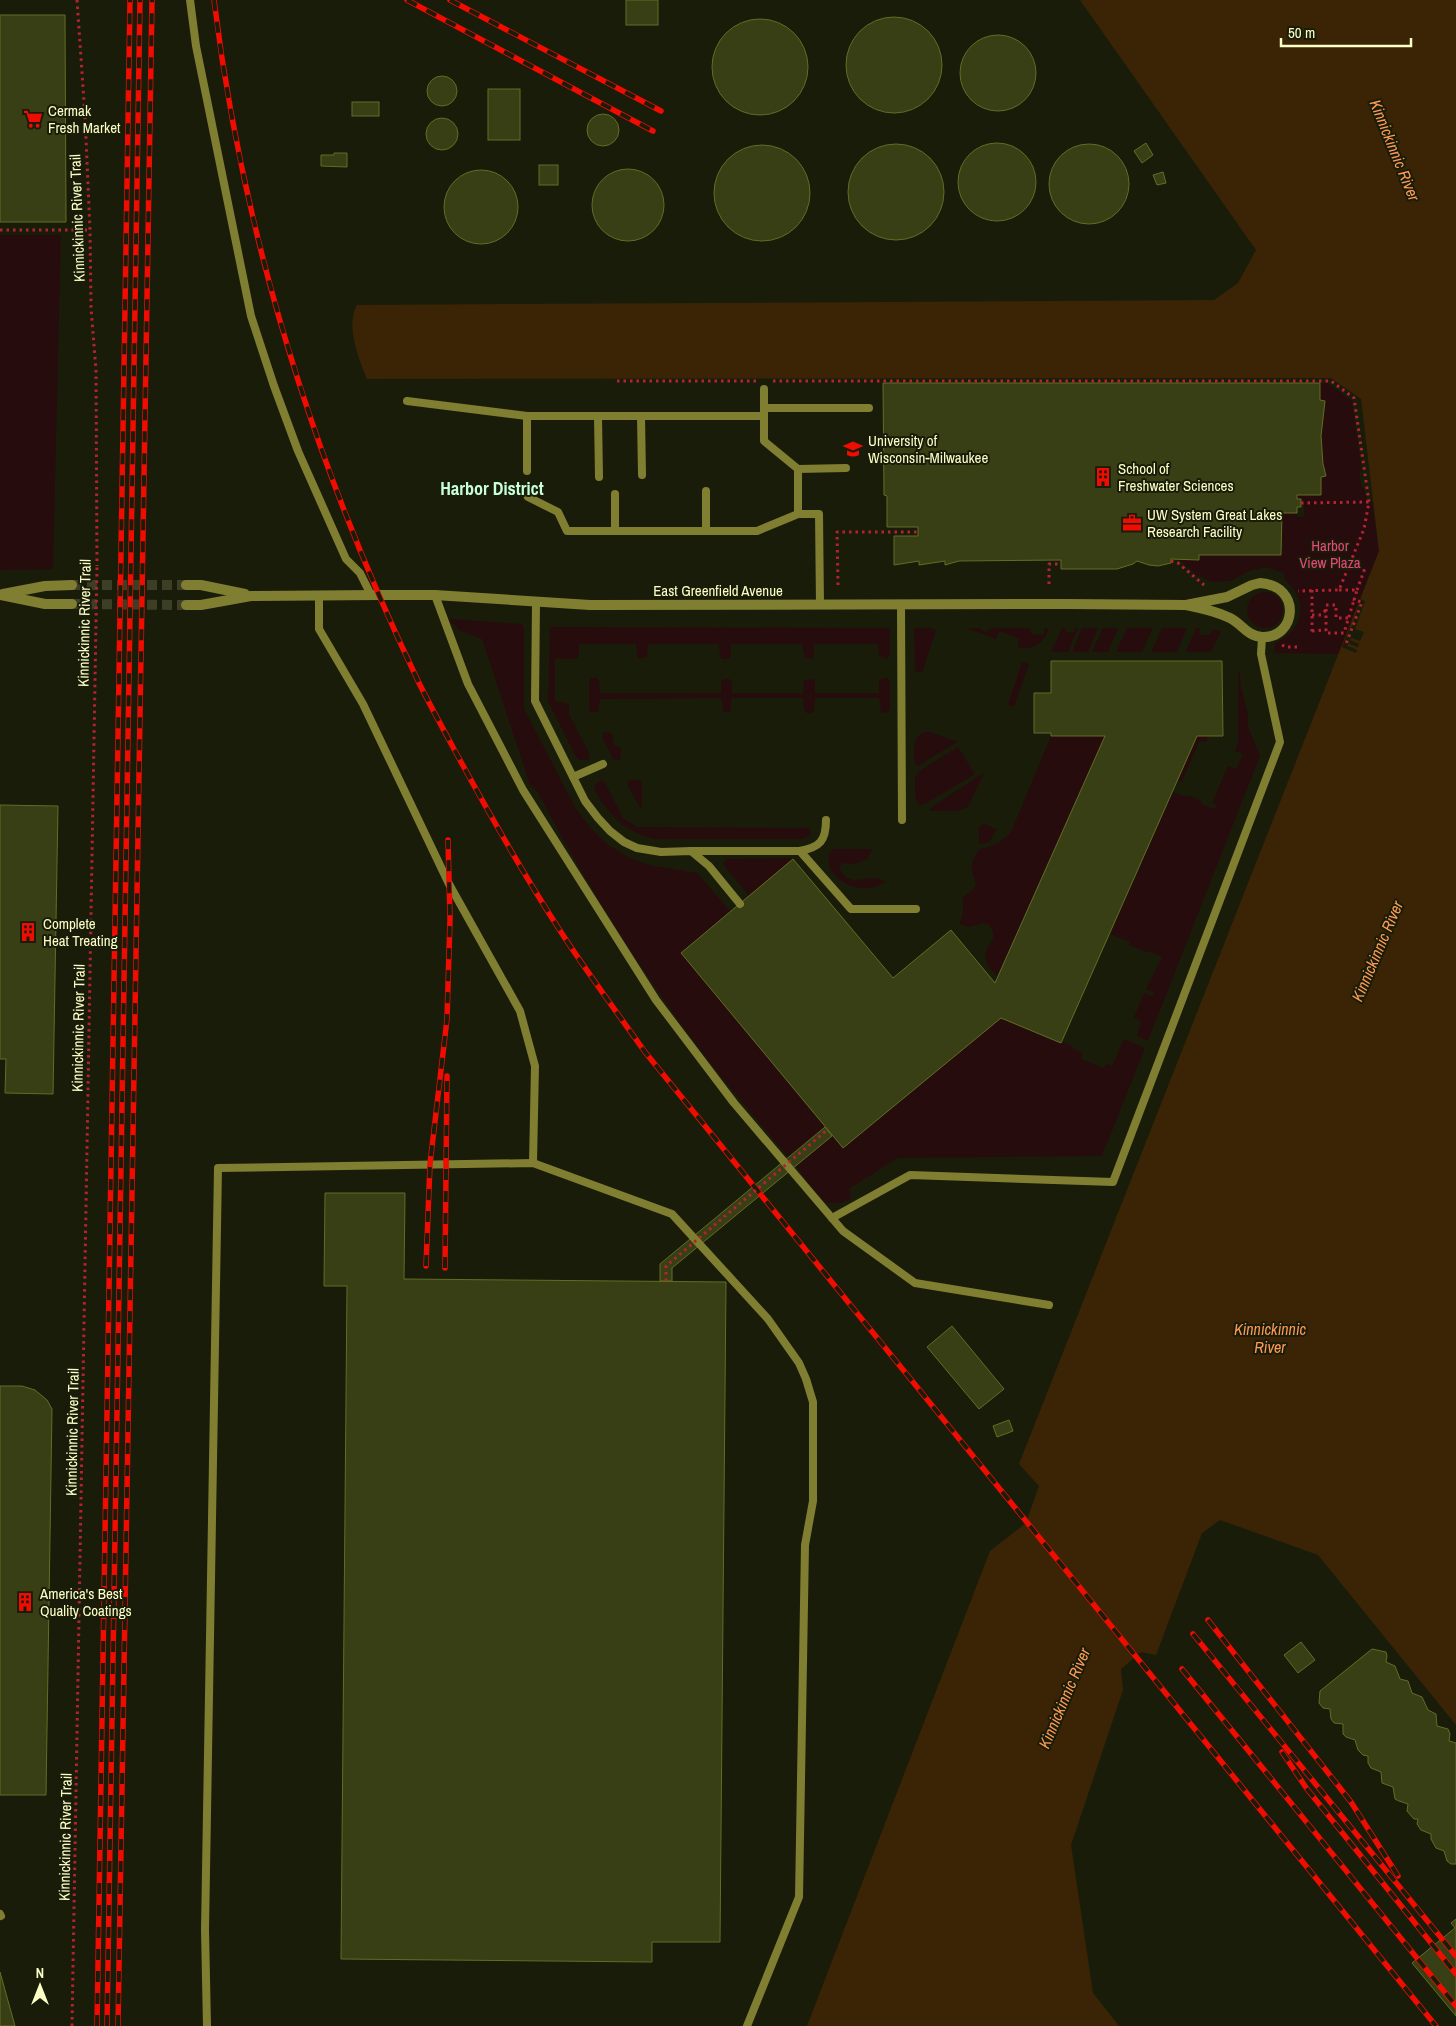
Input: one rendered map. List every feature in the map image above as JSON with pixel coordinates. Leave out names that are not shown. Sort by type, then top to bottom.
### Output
[{"type":"street","name":"East Greenfield Avenue","points":[[186,604],[201,604],[251,596],[435,595],[590,605],[1186,605],[1227,597],[1260,583],[1277,587],[1286,596]]},
{"type":"street","points":[[0,595],[45,586],[72,585]]},
{"type":"street","name":"East Greenfield Avenue","points":[[186,586],[202,586],[251,596]]},
{"type":"street","points":[[0,595],[45,604],[72,604]]},
{"type":"street","points":[[1262,637],[1272,636],[1286,624],[1290,608],[1286,596]]},
{"type":"street","name":"East Greenfield Avenue","points":[[1186,605],[1220,614],[1239,624],[1245,631],[1262,637]]},
{"type":"lane","points":[[190,0],[199,64],[251,316],[298,451],[346,559],[360,573],[371,595]]},
{"type":"lane","points":[[764,389],[764,441],[798,469],[846,468]]},
{"type":"lane","points":[[407,402],[527,416],[641,416],[869,408]]},
{"type":"lane","points":[[526,471],[527,416]]},
{"type":"lane","points":[[598,416],[600,477]]},
{"type":"lane","points":[[641,416],[642,475]]},
{"type":"lane","points":[[798,469],[798,514]]},
{"type":"lane","points":[[706,491],[706,531]]},
{"type":"lane","points":[[615,494],[615,531]]},
{"type":"lane","points":[[528,497],[558,512],[567,531],[757,532],[798,514],[819,514],[820,604]]},
{"type":"lane","points":[[435,595],[468,684],[522,790],[571,868],[656,1000],[734,1103],[843,1232],[915,1283],[1049,1305]]},
{"type":"lane","points":[[319,596],[319,629],[363,704],[448,884],[520,1011],[535,1066],[533,1163]]},
{"type":"lane","points":[[536,603],[535,701],[585,802],[598,818],[624,842],[637,848],[661,852],[800,851],[814,848],[821,842],[826,832],[826,820]]},
{"type":"lane","points":[[900,604],[902,820]]},
{"type":"lane","points":[[832,1218],[910,1174],[1113,1182],[1280,742],[1261,654],[1262,637]]},
{"type":"lane","points":[[572,777],[603,764]]},
{"type":"lane","points":[[691,851],[709,866],[740,904]]},
{"type":"lane","points":[[800,851],[851,910],[916,909]]},
{"type":"lane","points":[[207,2026],[205,1930],[218,1168],[533,1163],[672,1214],[768,1319],[785,1342],[802,1371],[813,1402],[813,1502],[805,1545],[799,1897],[747,2026]]},
{"type":"path","name":"Kinnickinnic River Trail","points":[[72,2026],[98,437],[96,370],[91,308],[85,116],[76,0]]},
{"type":"path","points":[[0,230],[90,230]]},
{"type":"path","points":[[618,381],[1331,381],[1354,398],[1369,502],[1364,529],[1339,590]]},
{"type":"path","points":[[1301,503],[1369,502]]},
{"type":"path","points":[[838,585],[837,532],[917,532]]},
{"type":"path","points":[[1170,561],[1178,563],[1204,585]]},
{"type":"path","points":[[1049,584],[1049,564],[1061,564]]},
{"type":"path","points":[[1348,618],[1336,618],[1336,604],[1326,604],[1326,633],[1344,633],[1365,568]]},
{"type":"path","points":[[1286,596],[1299,590],[1357,590]]},
{"type":"path","points":[[1312,590],[1312,632],[1326,630]]},
{"type":"path","points":[[1348,645],[1346,644],[1362,602],[1354,600]]},
{"type":"path","points":[[1312,615],[1320,615],[1326,610]]},
{"type":"path","points":[[1281,645],[1301,647]]},
{"type":"path","points":[[666,1281],[666,1266],[828,1130]]},
{"type":"green space","points":[[0,235],[61,235],[53,569],[0,570]]},
{"type":"green space","name":"Harbor View Plaza","points":[[1320,383],[1328,383],[1352,401],[1362,471],[1359,472],[1367,501],[1372,501],[1379,551],[1339,654],[1274,653],[1275,643],[1292,630],[1300,614],[1298,596],[1284,579],[1284,573],[1265,567],[1249,571],[1231,581],[1212,582],[1196,575],[1179,559],[1199,560],[1199,555],[1281,555],[1282,513],[1297,513],[1297,517],[1304,517],[1304,501],[1297,499],[1297,495],[1320,495],[1321,477],[1326,476],[1321,439],[1325,402],[1320,400]]},
{"type":"green space","points":[[1265,592],[1278,597],[1283,610],[1278,623],[1265,628],[1252,623],[1247,610],[1252,597]]},
{"type":"green space","points":[[450,619],[522,624],[524,629],[524,709],[576,809],[589,826],[607,844],[630,858],[653,866],[697,873],[731,912],[681,953],[825,1127],[789,1158],[728,1085],[685,1029],[617,929],[575,861],[537,791],[530,785],[482,639],[458,630],[456,625],[451,624]]},
{"type":"green space","points":[[550,627],[890,628],[890,656],[887,659],[879,656],[878,644],[814,644],[814,656],[812,659],[805,658],[802,644],[731,644],[731,656],[728,659],[722,659],[719,644],[648,644],[647,657],[638,659],[636,644],[579,644],[579,656],[576,659],[555,659],[555,701],[569,704],[569,714],[590,755],[588,760],[580,760],[576,757],[548,701]]},
{"type":"green space","points":[[914,628],[932,628],[936,630],[922,673],[915,671]]},
{"type":"green space","points":[[966,628],[980,628],[985,633],[991,628],[1030,628],[1031,634],[1044,635],[1044,628],[1049,628],[1041,642],[1033,647],[1023,648],[1017,647],[1019,639],[999,631],[996,639]]},
{"type":"green space","points":[[1062,628],[1065,628],[1066,632],[1074,632],[1074,628],[1078,628],[1068,652],[1051,652]]},
{"type":"green space","points":[[1082,628],[1098,628],[1088,652],[1072,652]]},
{"type":"green space","points":[[1103,628],[1118,628],[1108,652],[1092,652]]},
{"type":"green space","points":[[1127,628],[1153,628],[1142,652],[1116,652]]},
{"type":"green space","points":[[1162,628],[1187,628],[1177,652],[1151,652]]},
{"type":"green space","points":[[1196,628],[1201,628],[1199,635],[1210,635],[1213,629],[1221,631],[1211,652],[1186,652]]},
{"type":"green space","points":[[1022,662],[1029,664],[1014,707],[1008,705]]},
{"type":"green space","points":[[1238,670],[1248,714],[1248,726],[1260,756],[1148,1041],[1137,1036],[1141,1021],[1134,1017],[1144,993],[1153,996],[1154,992],[1146,989],[1162,957],[1129,945],[1130,942],[1110,934],[1173,792],[1186,797],[1188,795],[1202,801],[1201,804],[1214,809],[1216,805],[1212,803],[1228,766],[1236,769],[1243,754],[1235,751],[1238,743]]},
{"type":"green space","points":[[591,678],[597,678],[599,681],[600,693],[721,693],[721,681],[723,679],[730,679],[732,681],[732,693],[803,693],[804,680],[813,679],[815,681],[815,693],[879,693],[879,681],[883,678],[888,678],[890,681],[890,709],[887,713],[881,712],[879,698],[815,698],[812,713],[806,713],[804,710],[803,698],[732,698],[730,712],[723,712],[721,698],[600,699],[598,712],[591,713],[589,710],[589,681]]},
{"type":"green space","points":[[604,732],[612,733],[614,746],[621,747],[621,758],[619,760],[613,759],[602,737]]},
{"type":"green space","points":[[925,732],[957,742],[918,766],[915,765],[915,741]]},
{"type":"green space","points":[[1051,736],[1105,736],[998,977],[986,963],[985,952],[993,939],[993,932],[989,925],[983,923],[968,927],[959,924],[963,911],[962,898],[976,885],[972,864],[979,849],[996,844],[1011,832]]},
{"type":"green space","points":[[1197,736],[1207,736],[1207,742],[1199,742],[1182,782],[1178,781]]},
{"type":"green space","points":[[958,747],[975,774],[927,803],[918,805],[915,796],[915,777],[921,770]]},
{"type":"green space","points":[[984,773],[968,807],[957,811],[930,811],[930,808]]},
{"type":"green space","points":[[600,780],[604,781],[623,818],[637,827],[809,828],[811,835],[802,839],[656,839],[636,833],[620,822],[606,808],[594,790],[594,786]]},
{"type":"green space","points":[[629,780],[640,780],[642,782],[642,807],[640,808],[627,784]]},
{"type":"green space","points":[[984,824],[997,829],[989,842],[979,844],[979,827]]},
{"type":"green space","points":[[832,849],[873,849],[867,859],[855,864],[842,863],[839,868],[849,879],[873,878],[885,882],[866,888],[843,882],[836,877],[829,864]]},
{"type":"green space","points":[[726,859],[793,859],[749,896],[723,864]]},
{"type":"green space","points":[[1001,1018],[1060,1043],[1061,1041],[1083,1053],[1081,1059],[1104,1068],[1106,1064],[1112,1066],[1124,1039],[1145,1048],[1102,1156],[897,1158],[849,1189],[851,1199],[841,1203],[827,1203],[817,1194],[796,1166],[832,1136],[843,1148]]},
{"type":"water","name":"Kinnickinnic River","points":[[1080,0],[1456,0],[1456,1725],[1318,1555],[1220,1520],[1202,1533],[1156,1655],[1141,1652],[1121,1669],[1123,1690],[1071,1845],[1093,1993],[1119,2026],[807,2026],[990,1551],[1026,1523],[1039,1486],[1019,1464],[1379,551],[1361,399],[1331,378],[367,379],[354,342],[352,322],[357,305],[1214,300],[1238,283],[1256,250]]},
{"type":"pier","points":[[1360,599],[1365,601],[1355,629],[1364,632],[1360,641],[1352,638],[1350,640],[1359,644],[1358,647],[1349,644],[1348,646],[1357,650],[1356,653],[1342,647],[1350,627],[1352,627]]},
{"type":"building","points":[[626,0],[658,0],[658,25],[626,25]]},
{"type":"building","name":"Cermak Fresh Market","points":[[0,15],[65,15],[66,222],[0,222]]},
{"type":"building","points":[[894,17],[912,21],[928,31],[938,47],[942,65],[938,83],[928,99],[912,109],[894,113],[876,109],[860,99],[850,83],[846,65],[850,47],[860,31],[876,21]]},
{"type":"building","points":[[760,19],[778,22],[794,33],[805,49],[808,67],[805,85],[794,101],[778,112],[760,115],[742,112],[726,101],[715,85],[712,67],[715,49],[726,33],[742,22]]},
{"type":"building","points":[[998,35],[1013,38],[1025,46],[1033,58],[1036,73],[1033,88],[1025,100],[1013,108],[998,111],[983,108],[971,100],[963,88],[960,73],[963,58],[971,46],[983,38]]},
{"type":"building","points":[[442,76],[453,80],[457,91],[453,102],[442,106],[431,102],[427,91],[431,80]]},
{"type":"building","points":[[488,89],[520,89],[520,140],[488,140]]},
{"type":"building","points":[[352,102],[379,102],[379,116],[352,116]]},
{"type":"building","points":[[603,114],[609,115],[614,119],[618,124],[618,136],[614,141],[609,145],[603,146],[597,145],[592,141],[588,136],[587,130],[588,124],[592,119],[597,115]]},
{"type":"building","points":[[442,118],[448,119],[453,123],[457,128],[457,140],[453,145],[448,149],[442,150],[436,149],[431,145],[427,140],[426,134],[427,128],[431,123],[436,119]]},
{"type":"building","points":[[997,143],[1012,146],[1024,155],[1033,167],[1036,182],[1033,197],[1024,209],[1012,218],[997,221],[982,218],[970,209],[961,197],[958,182],[961,167],[970,155],[982,146]]},
{"type":"building","points":[[1146,143],[1153,155],[1142,163],[1134,151]]},
{"type":"building","points":[[896,144],[914,148],[930,158],[940,174],[944,192],[940,210],[930,226],[914,236],[896,240],[878,236],[862,226],[852,210],[848,192],[852,174],[862,158],[878,148]]},
{"type":"building","points":[[1089,144],[1104,147],[1117,156],[1126,169],[1129,184],[1126,199],[1117,212],[1104,221],[1089,224],[1074,221],[1061,212],[1052,199],[1049,184],[1052,169],[1061,156],[1074,147]]},
{"type":"building","points":[[762,145],[780,149],[796,159],[806,175],[810,193],[806,211],[796,227],[780,237],[762,241],[744,237],[728,227],[718,211],[714,193],[718,175],[728,159],[744,149]]},
{"type":"building","points":[[334,153],[347,153],[347,167],[321,166],[321,155],[334,155]]},
{"type":"building","points":[[539,165],[558,165],[558,185],[539,185]]},
{"type":"building","points":[[635,169],[654,179],[662,191],[664,205],[662,219],[654,231],[642,239],[621,241],[602,231],[594,219],[592,198],[602,179],[614,171]]},
{"type":"building","points":[[481,170],[495,173],[507,181],[515,193],[518,207],[515,221],[507,233],[495,241],[481,244],[467,241],[455,233],[447,221],[444,207],[447,193],[455,181],[467,173]]},
{"type":"building","points":[[1163,172],[1166,183],[1157,185],[1153,175]]},
{"type":"building","name":"School of Freshwater Sciences","points":[[883,383],[1320,383],[1320,400],[1325,401],[1321,436],[1326,476],[1321,477],[1321,495],[1297,495],[1297,499],[1301,499],[1301,507],[1297,507],[1297,513],[1282,513],[1281,555],[1199,555],[1199,560],[1171,559],[1171,563],[1158,566],[1137,561],[1117,569],[1061,569],[1061,560],[959,561],[945,565],[945,561],[919,565],[919,561],[894,565],[894,536],[918,536],[918,527],[887,527],[887,496],[884,495]]},
{"type":"building","points":[[1051,661],[1222,661],[1223,736],[1197,736],[1061,1043],[1001,1018],[843,1148],[681,953],[793,859],[893,978],[951,930],[995,983],[1105,736],[1051,736],[1051,733],[1034,733],[1034,693],[1051,693]]},
{"type":"building","name":"Complete Heat Treating","points":[[0,805],[58,806],[53,1094],[5,1093],[6,1059],[0,1059]]},
{"type":"building","points":[[825,1127],[832,1136],[672,1268],[672,1281],[660,1281],[660,1264]]},
{"type":"building","points":[[325,1193],[405,1193],[404,1279],[726,1282],[720,1942],[652,1942],[652,1962],[341,1959],[347,1286],[324,1286]]},
{"type":"building","points":[[952,1326],[1004,1389],[979,1409],[927,1347]]},
{"type":"building","name":"America's Best Quality Coatings","points":[[0,1386],[22,1386],[35,1390],[47,1400],[52,1409],[46,1795],[0,1795]]},
{"type":"building","points":[[1009,1420],[1013,1431],[997,1437],[993,1426]]},
{"type":"building","points":[[1301,1642],[1315,1660],[1298,1673],[1284,1655]]},
{"type":"building","points":[[1372,1649],[1386,1652],[1386,1662],[1395,1666],[1400,1679],[1408,1681],[1412,1693],[1422,1697],[1428,1710],[1436,1714],[1437,1726],[1448,1729],[1450,1734],[1449,1741],[1456,1743],[1456,1864],[1451,1864],[1447,1861],[1444,1851],[1436,1848],[1431,1839],[1431,1834],[1421,1830],[1417,1824],[1418,1819],[1414,1819],[1407,1811],[1408,1804],[1395,1799],[1393,1787],[1382,1783],[1381,1772],[1371,1768],[1368,1763],[1368,1756],[1363,1755],[1358,1750],[1355,1740],[1343,1734],[1343,1724],[1334,1723],[1331,1719],[1330,1709],[1323,1708],[1319,1703],[1320,1691]]},
{"type":"building","points":[[1456,1919],[1456,2016],[1412,1963],[1455,1928],[1451,1923]]},
{"type":"building","points":[[0,1972],[15,2026],[0,2026]]},
{"type":"tunnel","points":[[72,585],[186,585]]},
{"type":"tunnel","points":[[72,604],[186,605]]},
{"type":"railway","points":[[97,2026],[130,0]]},
{"type":"railway","points":[[107,2026],[140,0]]},
{"type":"railway","points":[[118,2026],[152,0]]},
{"type":"railway","points":[[214,0],[227,89],[264,264],[289,350],[317,435],[348,519],[382,602],[419,683],[479,795],[531,885],[580,960],[645,1052],[1436,2026]]},
{"type":"railway","points":[[407,0],[653,131]]},
{"type":"railway","points":[[450,0],[661,111]]},
{"type":"railway","points":[[426,1266],[430,1164],[447,1019],[450,919],[448,840]]},
{"type":"railway","points":[[445,1268],[447,1076]]},
{"type":"railway","points":[[1208,1620],[1351,1802],[1398,1876]]},
{"type":"railway","points":[[1193,1634],[1456,1956]]},
{"type":"railway","points":[[1182,1669],[1456,2006]]},
{"type":"railway","points":[[1282,1752],[1307,1789],[1456,1974]]},
{"type":"place","name":"Cermak Fresh Market","points":[[33,119]]},
{"type":"place","name":"University of Wisconsin-Milwaukee","points":[[853,449]]},
{"type":"place","name":"School of Freshwater Sciences","points":[[1103,477]]},
{"type":"place","name":"UW System Great Lakes Research Facility","points":[[1132,523]]},
{"type":"place","name":"Complete Heat Treating","points":[[28,932]]},
{"type":"place","name":"America's Best Quality Coatings","points":[[25,1602]]},
{"type":"district","name":"Harbor District","points":[[492,488]]}]
